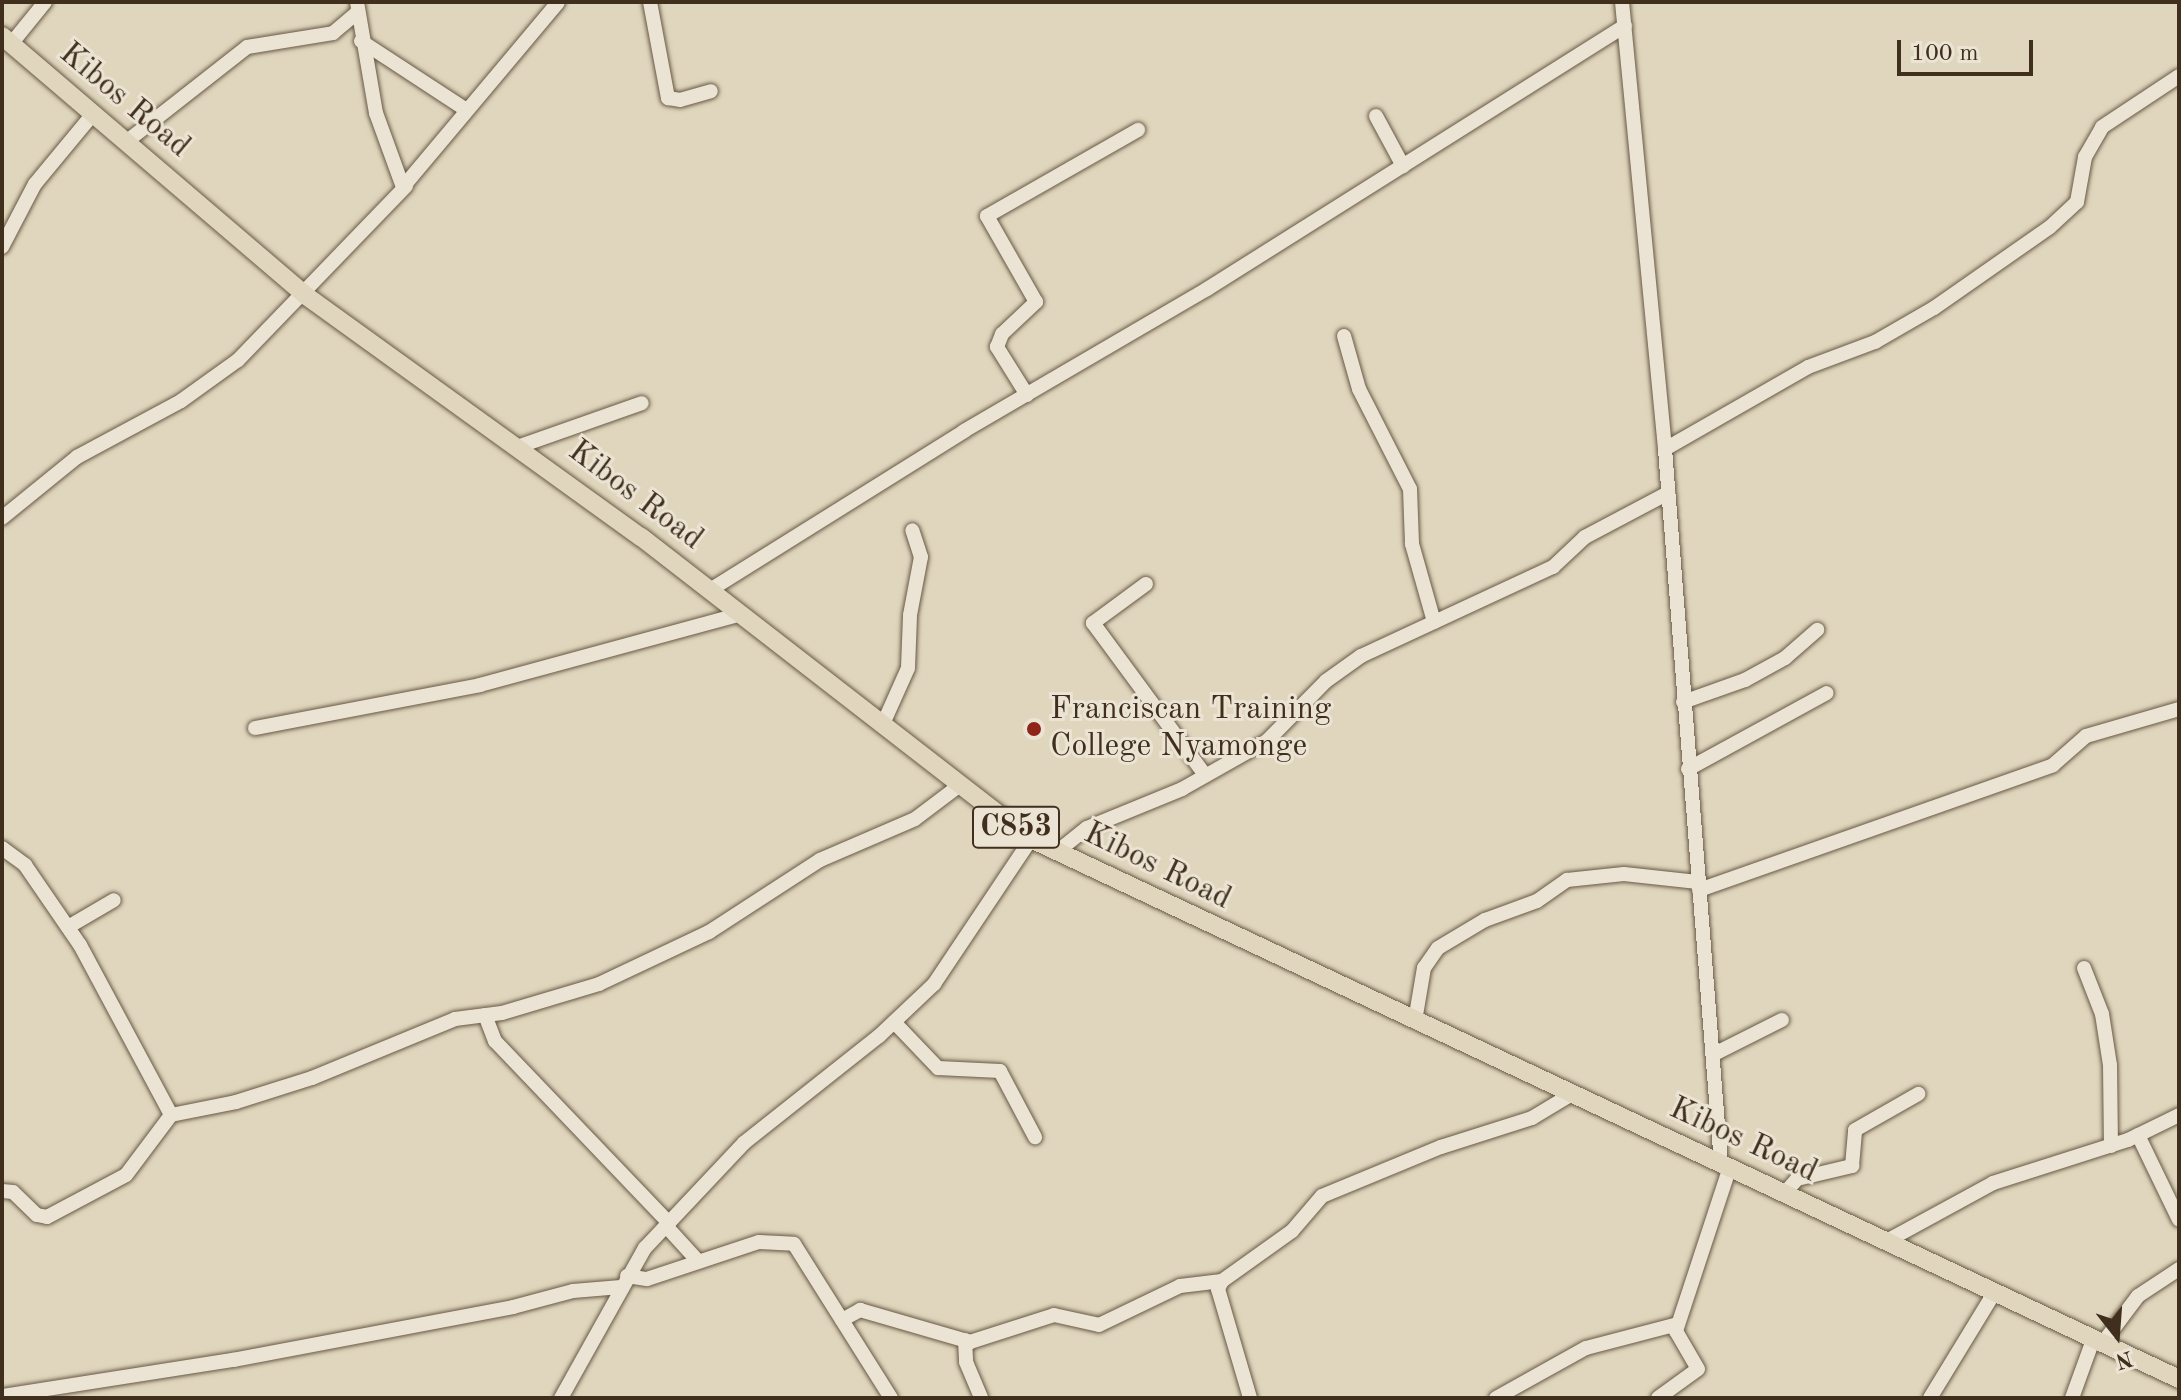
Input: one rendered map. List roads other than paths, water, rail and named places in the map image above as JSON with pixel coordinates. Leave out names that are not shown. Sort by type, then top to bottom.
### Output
[{"type":"main road","name":"Kibos Road","points":[[7,40],[305,295],[520,446],[1031,839],[2179,1379]]},
{"type":"street","points":[[7,40],[45,2]]},
{"type":"street","points":[[2,518],[77,457],[210,382],[305,295],[406,186],[465,109],[558,2]]},
{"type":"street","points":[[650,2],[668,98],[680,100],[711,91]]},
{"type":"street","points":[[1622,2],[1665,449],[1688,769],[1725,1165],[1678,1324],[1678,1339],[1698,1369],[1658,1398]]},
{"type":"street","points":[[356,8],[361,41],[395,178],[406,186]]},
{"type":"street","points":[[126,142],[247,47],[333,33],[356,8]]},
{"type":"street","points":[[710,590],[1403,166],[1625,26]]},
{"type":"street","points":[[361,41],[465,109]]},
{"type":"street","points":[[1665,449],[1808,367],[1875,342],[1934,308],[2067,215],[2077,202],[2085,157],[2102,127],[2179,76]]},
{"type":"street","points":[[2,247],[28,194],[92,115]]},
{"type":"street","points":[[1376,116],[1403,166]]},
{"type":"street","points":[[1027,395],[997,347],[1002,334],[1036,302],[987,216],[1138,130]]},
{"type":"street","points":[[1344,336],[1359,389],[1410,489],[1412,544],[1434,622]]},
{"type":"street","points":[[520,446],[642,403]]},
{"type":"street","points":[[1057,852],[1087,828],[1205,775],[1267,741],[1341,668],[1553,567],[1585,537],[1668,493]]},
{"type":"street","points":[[883,724],[908,668],[909,627],[921,557],[912,530]]},
{"type":"street","points":[[1146,584],[1093,623],[1205,775]]},
{"type":"street","points":[[255,728],[480,685],[741,614]]},
{"type":"street","points":[[1683,702],[1745,680],[1785,658],[1817,630]]},
{"type":"street","points":[[1688,769],[1827,693]]},
{"type":"street","points":[[1415,1021],[1424,968],[1438,948],[1485,920],[1537,901],[1567,880],[1624,874],[1698,886],[2053,765],[2086,736],[2179,709]]},
{"type":"street","points":[[2,1191],[13,1192],[37,1215],[47,1217],[126,1175],[171,1115],[252,1097],[347,1065],[443,1023],[485,1015],[599,984],[709,932],[820,860],[915,819],[960,785]]},
{"type":"street","points":[[561,1398],[624,1282],[667,1224],[744,1143],[894,1022],[951,963],[1031,839]]},
{"type":"street","points":[[2,848],[25,865],[68,927],[117,1008],[171,1115]]},
{"type":"street","points":[[68,927],[114,900]]},
{"type":"street","points":[[2084,968],[2102,1014],[2110,1065],[2111,1146]]},
{"type":"street","points":[[485,1015],[495,1041],[698,1261]]},
{"type":"street","points":[[1714,1054],[1782,1020]]},
{"type":"street","points":[[894,1022],[938,1068],[1000,1071],[1035,1137]]},
{"type":"street","points":[[1250,1398],[1218,1289],[1222,1281],[1292,1231],[1322,1196],[1441,1147],[1532,1118],[1572,1094]]},
{"type":"street","points":[[1784,1194],[1797,1179],[1852,1166],[1855,1130],[1918,1094]]},
{"type":"street","points":[[1885,1242],[1993,1183],[2111,1146],[2179,1115]]},
{"type":"street","points":[[2138,1135],[2179,1220]]},
{"type":"street","points":[[2,1396],[233,1360],[488,1312],[573,1291],[647,1279],[759,1242],[794,1244],[891,1398]]},
{"type":"street","points":[[2072,1398],[2098,1342],[2138,1296],[2179,1269]]},
{"type":"street","points":[[842,1320],[860,1310],[965,1340],[992,1339],[1054,1315],[1099,1325],[1180,1286],[1222,1281]]},
{"type":"street","points":[[1930,1398],[1994,1293]]},
{"type":"street","points":[[1496,1398],[1586,1348],[1678,1324]]},
{"type":"street","points":[[965,1340],[966,1362],[981,1398]]},
{"type":"place","name":"Franciscan Training College Nyamonge","points":[[1034,729]]}]
